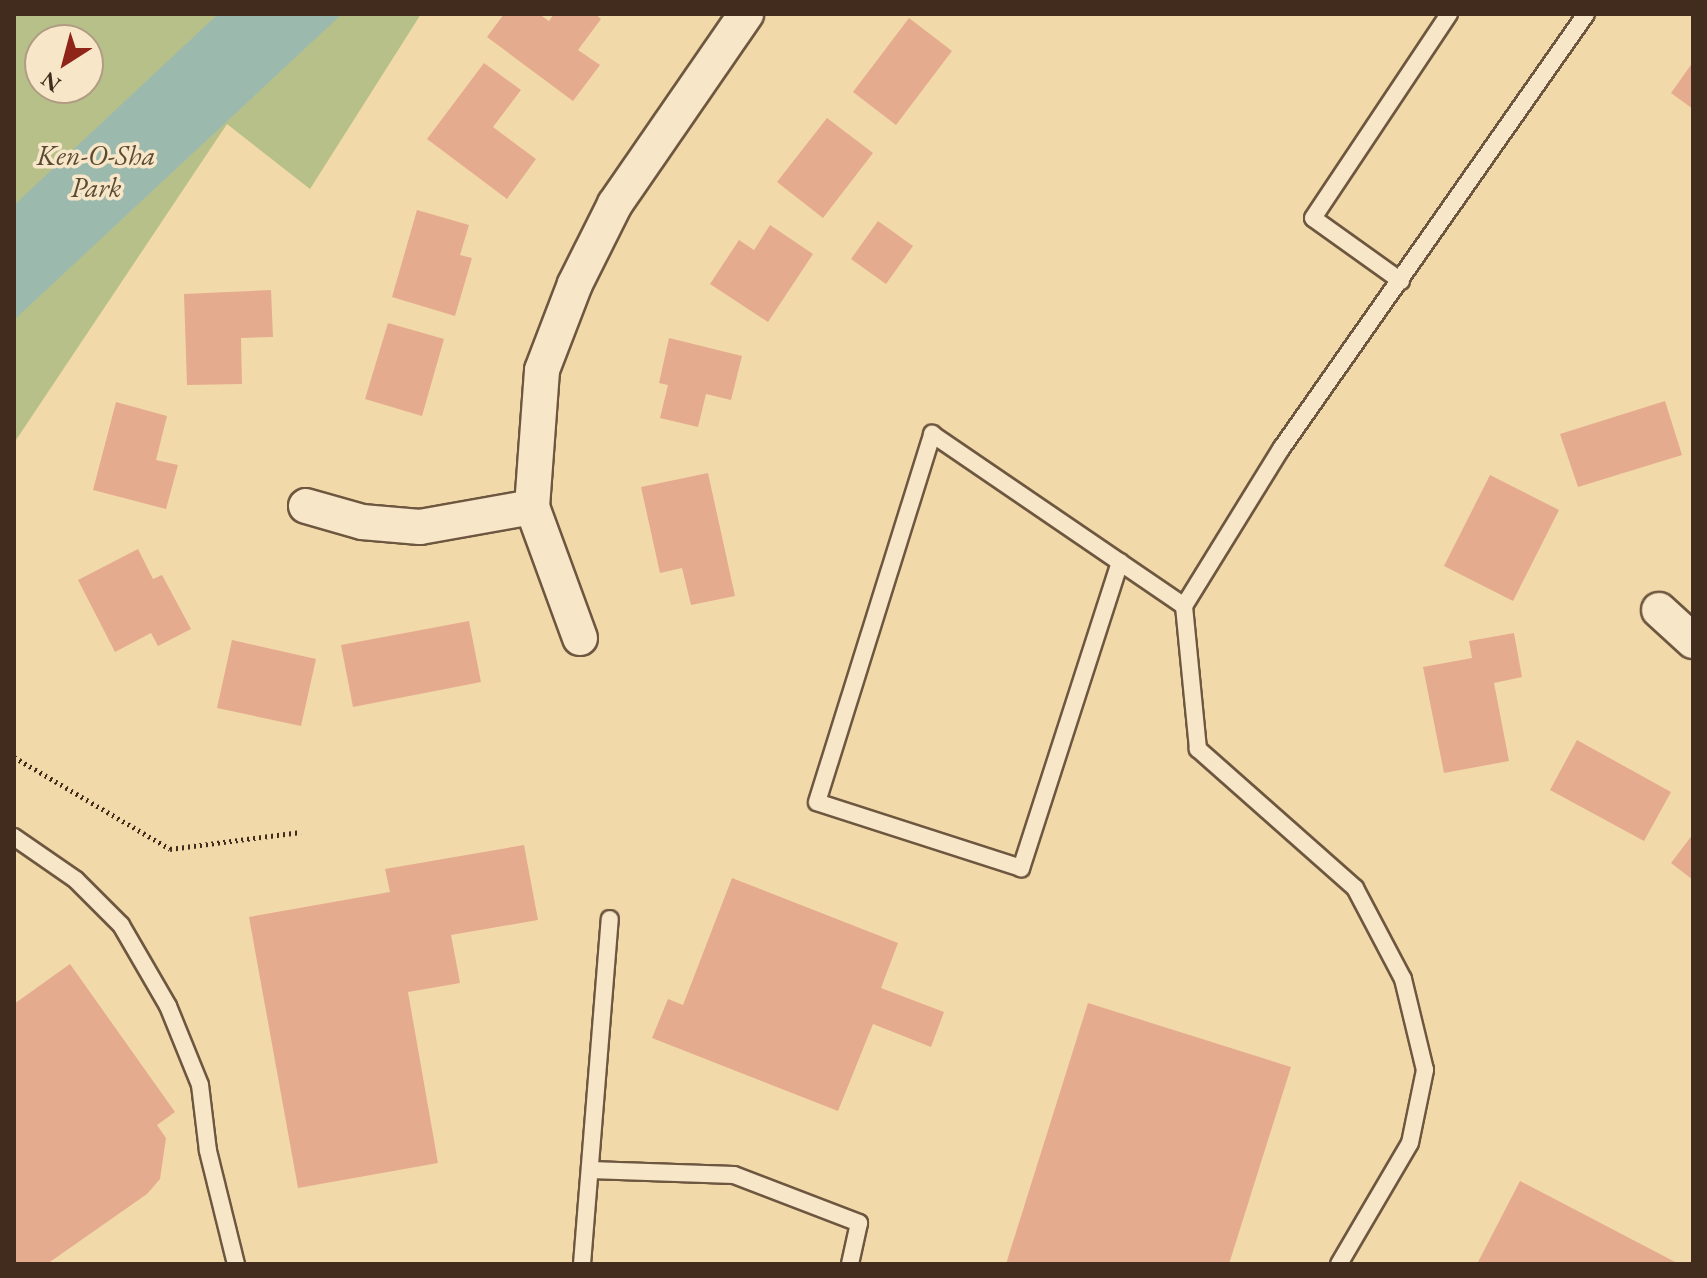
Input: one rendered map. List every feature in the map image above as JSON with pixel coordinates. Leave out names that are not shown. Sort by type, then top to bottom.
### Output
[{"type":"street","points":[[580,638],[532,507],[542,370],[575,284],[615,204],[746,14]]},
{"type":"street","points":[[306,506],[362,522],[420,527],[532,507]]},
{"type":"street","points":[[1659,610],[1693,641]]},
{"type":"lane","points":[[1401,281],[1313,218],[1449,14]]},
{"type":"lane","points":[[1339,1264],[1410,1143],[1425,1070],[1403,979],[1355,888],[1198,749],[1184,606],[1281,449],[1586,14]]},
{"type":"lane","points":[[1120,562],[1021,868],[817,802],[932,434],[1120,562],[1184,606]]},
{"type":"lane","points":[[14,837],[76,880],[121,925],[168,1006],[200,1085],[208,1151],[236,1264]]},
{"type":"lane","points":[[582,1264],[610,919]]},
{"type":"lane","points":[[590,1170],[734,1175],[859,1223],[850,1264]]},
{"type":"path","points":[[14,757],[170,849],[301,832]]},
{"type":"green space","name":"Ken-O-Sha Park","points":[[14,14],[421,14],[310,189],[227,124],[14,443]]},
{"type":"shaded area","points":[[218,14],[342,14],[14,320],[14,205]]},
{"type":"building","points":[[504,14],[539,14],[549,21],[554,14],[595,14],[601,19],[578,50],[600,65],[573,101],[487,37]]},
{"type":"building","points":[[909,18],[952,51],[896,125],[853,92]]},
{"type":"building","points":[[1693,62],[1693,109],[1671,93]]},
{"type":"building","points":[[484,63],[521,90],[493,127],[536,159],[507,199],[427,139]]},
{"type":"building","points":[[827,118],[873,153],[823,218],[777,182]]},
{"type":"building","points":[[417,210],[469,225],[460,255],[472,258],[455,316],[392,297]]},
{"type":"building","points":[[878,221],[913,246],[886,284],[851,259]]},
{"type":"building","points":[[770,225],[813,254],[768,322],[710,284],[739,240],[754,250]]},
{"type":"building","points":[[271,290],[273,337],[241,338],[242,384],[187,385],[184,294]]},
{"type":"building","points":[[388,323],[444,339],[422,416],[365,399]]},
{"type":"building","points":[[669,338],[742,356],[731,400],[706,394],[698,427],[660,418],[668,385],[659,383]]},
{"type":"building","points":[[1665,401],[1682,455],[1578,487],[1560,434]]},
{"type":"building","points":[[116,402],[167,416],[156,460],[178,465],[166,509],[93,490]]},
{"type":"building","points":[[708,473],[735,596],[691,605],[682,568],[660,573],[641,487]]},
{"type":"building","points":[[1490,475],[1559,510],[1513,601],[1444,566]]},
{"type":"building","points":[[138,549],[153,579],[162,575],[191,629],[158,646],[151,633],[115,652],[78,580]]},
{"type":"building","points":[[469,621],[481,682],[353,707],[341,645]]},
{"type":"building","points":[[1514,633],[1522,677],[1494,683],[1509,761],[1444,773],[1423,667],[1472,658],[1469,641]]},
{"type":"building","points":[[232,640],[316,659],[301,726],[217,708]]},
{"type":"building","points":[[1577,740],[1671,792],[1644,841],[1550,790]]},
{"type":"building","points":[[1693,834],[1693,880],[1671,863]]},
{"type":"building","points":[[524,845],[538,920],[451,935],[460,983],[408,992],[438,1163],[298,1188],[249,917],[390,892],[385,869]]},
{"type":"building","points":[[732,878],[898,943],[881,988],[944,1012],[931,1047],[873,1024],[838,1111],[652,1038],[668,999],[683,1005]]},
{"type":"building","points":[[70,964],[175,1112],[157,1125],[166,1138],[160,1179],[147,1194],[47,1264],[14,1264],[14,1004]]},
{"type":"building","points":[[1088,1003],[1291,1067],[1229,1264],[1006,1264]]},
{"type":"building","points":[[1520,1181],[1679,1264],[1477,1264]]}]
